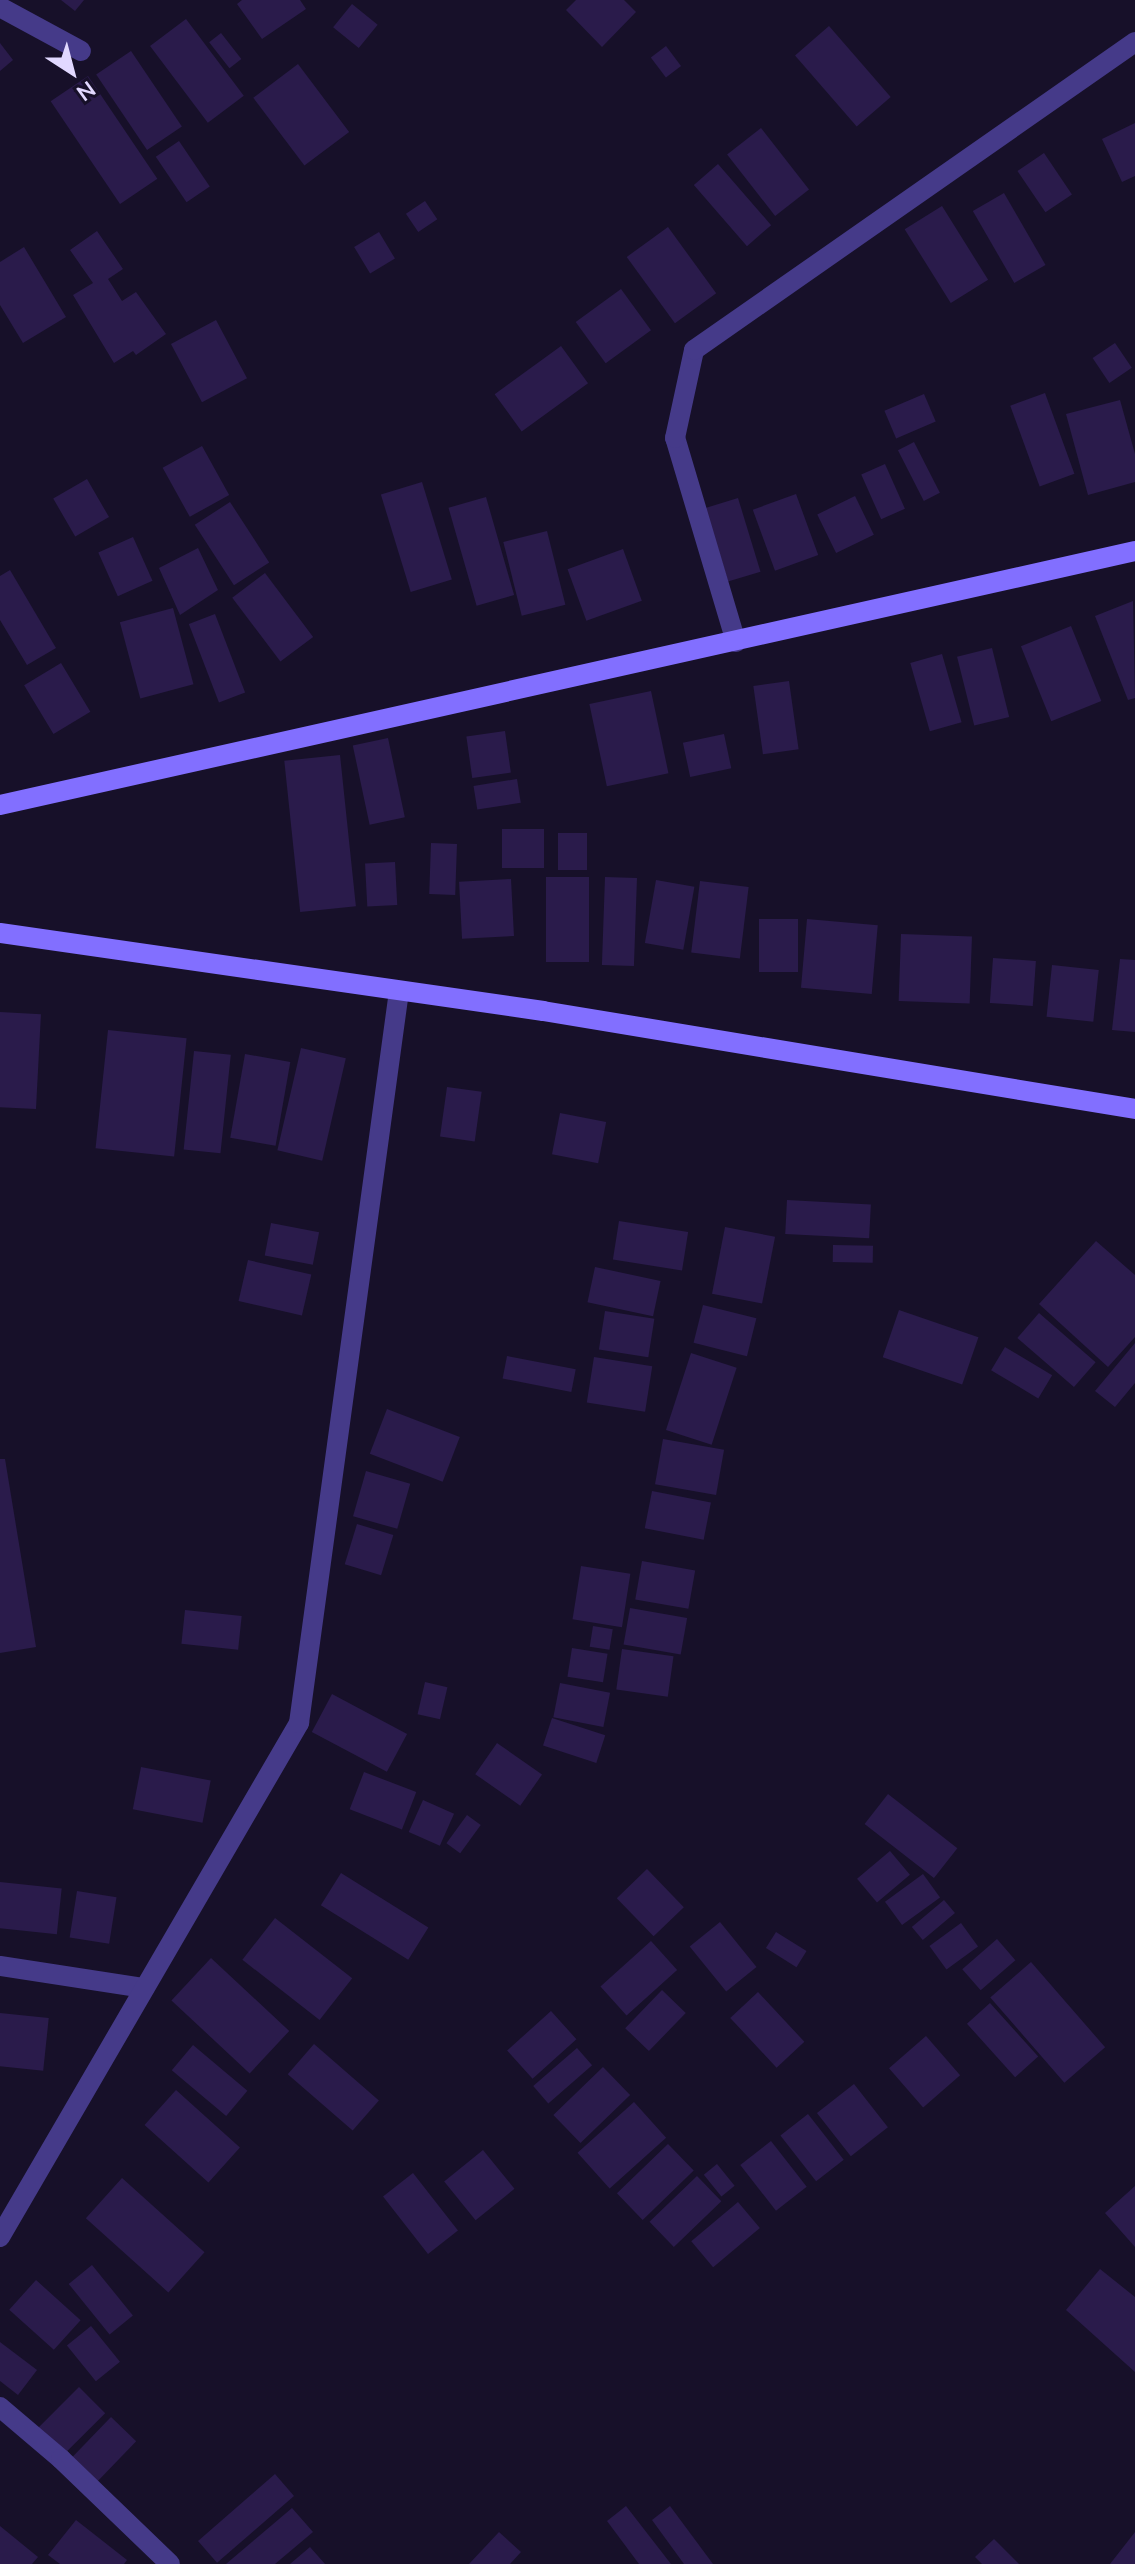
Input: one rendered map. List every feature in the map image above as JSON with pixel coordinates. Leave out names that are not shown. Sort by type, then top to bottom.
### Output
[{"type":"street","points":[[0,7],[81,51]]},
{"type":"street","points":[[736,642],[675,438],[694,350],[1135,42]]},
{"type":"street","points":[[0,805],[1135,551]]},
{"type":"street","points":[[0,933],[399,991],[1135,1109]]},
{"type":"street","points":[[0,2237],[299,1723],[399,991]]},
{"type":"street","points":[[0,1966],[144,1988]]},
{"type":"street","points":[[0,2407],[61,2459],[170,2564]]},
{"type":"building","points":[[61,0],[84,0],[75,11]]},
{"type":"building","points":[[242,0],[300,0],[306,9],[262,39],[237,4]]},
{"type":"building","points":[[576,0],[624,0],[636,12],[602,47],[566,10]]},
{"type":"building","points":[[352,4],[378,25],[359,48],[333,27]]},
{"type":"building","points":[[186,19],[244,96],[208,123],[150,46]]},
{"type":"building","points":[[829,26],[891,97],[857,126],[795,56]]},
{"type":"building","points":[[221,33],[241,59],[229,68],[209,42]]},
{"type":"building","points":[[0,43],[13,60],[0,71]]},
{"type":"building","points":[[666,46],[681,66],[666,77],[651,57]]},
{"type":"building","points":[[131,51],[182,126],[147,150],[96,74]]},
{"type":"building","points":[[298,64],[349,132],[304,166],[253,98]]},
{"type":"building","points":[[88,76],[157,179],[120,204],[51,101]]},
{"type":"building","points":[[1135,123],[1135,176],[1122,182],[1102,139]]},
{"type":"building","points":[[761,128],[809,189],[775,216],[727,154]]},
{"type":"building","points":[[179,141],[210,187],[187,202],[156,157]]},
{"type":"building","points":[[1044,153],[1072,194],[1045,212],[1017,171]]},
{"type":"building","points":[[718,164],[771,225],[747,246],[694,185]]},
{"type":"building","points":[[1004,193],[1046,265],[1014,283],[973,211]]},
{"type":"building","points":[[425,201],[437,219],[418,232],[406,214]]},
{"type":"building","points":[[942,206],[988,280],[951,303],[905,229]]},
{"type":"building","points":[[668,227],[716,293],[675,323],[627,257]]},
{"type":"building","points":[[97,231],[123,269],[108,279],[122,301],[136,292],[166,334],[136,355],[133,351],[114,363],[73,295],[93,283],[70,250]]},
{"type":"building","points":[[379,232],[395,259],[370,274],[354,247]]},
{"type":"building","points":[[24,247],[66,317],[23,343],[0,305],[0,262]]},
{"type":"building","points":[[621,289],[651,330],[606,363],[576,322]]},
{"type":"building","points":[[216,320],[247,378],[202,402],[171,344]]},
{"type":"building","points":[[1115,343],[1132,368],[1109,383],[1093,358]]},
{"type":"building","points":[[561,346],[588,383],[522,431],[495,394]]},
{"type":"building","points":[[1045,393],[1074,474],[1040,486],[1010,406]]},
{"type":"building","points":[[924,394],[936,422],[896,438],[884,411]]},
{"type":"building","points":[[1120,400],[1135,454],[1135,482],[1088,495],[1066,414]]},
{"type":"building","points":[[914,442],[940,493],[924,501],[898,450]]},
{"type":"building","points":[[202,446],[229,495],[190,517],[163,468]]},
{"type":"building","points":[[885,464],[905,509],[881,519],[861,475]]},
{"type":"building","points":[[87,479],[109,517],[75,537],[53,498]]},
{"type":"building","points":[[422,482],[452,580],[411,592],[381,495]]},
{"type":"building","points":[[796,494],[818,555],[775,571],[753,510]]},
{"type":"building","points":[[855,496],[874,535],[836,553],[817,514]]},
{"type":"building","points":[[486,497],[514,595],[477,606],[449,508]]},
{"type":"building","points":[[738,498],[761,572],[728,582],[705,508]]},
{"type":"building","points":[[230,502],[269,562],[234,585],[195,525]]},
{"type":"building","points":[[547,531],[565,605],[522,616],[503,542]]},
{"type":"building","points":[[133,537],[153,581],[118,596],[98,552]]},
{"type":"building","points":[[198,548],[218,590],[180,615],[159,568]]},
{"type":"building","points":[[623,549],[642,601],[586,621],[568,569]]},
{"type":"building","points":[[10,570],[56,648],[27,665],[0,620],[0,576]]},
{"type":"building","points":[[265,573],[313,637],[280,662],[232,598]]},
{"type":"building","points":[[1133,601],[1135,698],[1128,700],[1095,616]]},
{"type":"building","points":[[173,608],[193,684],[140,699],[120,622]]},
{"type":"building","points":[[215,614],[245,692],[219,702],[189,624]]},
{"type":"building","points":[[1071,626],[1101,701],[1051,721],[1021,646]]},
{"type":"building","points":[[992,648],[1009,717],[974,726],[957,657]]},
{"type":"building","points":[[942,654],[962,722],[930,731],[910,663]]},
{"type":"building","points":[[61,663],[90,712],[53,734],[24,685]]},
{"type":"building","points":[[789,681],[799,749],[763,754],[753,686]]},
{"type":"building","points":[[651,691],[668,773],[607,786],[589,704]]},
{"type":"building","points":[[505,731],[511,773],[472,778],[466,736]]},
{"type":"building","points":[[724,734],[731,768],[690,777],[683,743]]},
{"type":"building","points":[[388,738],[405,817],[370,825],[353,745]]},
{"type":"building","points":[[340,755],[356,906],[300,912],[284,761]]},
{"type":"building","points":[[517,779],[521,803],[477,810],[474,786]]},
{"type":"building","points":[[502,829],[544,829],[544,868],[502,868]]},
{"type":"building","points":[[558,833],[587,833],[587,870],[558,870]]},
{"type":"building","points":[[431,843],[457,844],[455,895],[429,894]]},
{"type":"building","points":[[395,862],[397,905],[367,907],[365,864]]},
{"type":"building","points":[[546,877],[589,877],[589,962],[546,962]]},
{"type":"building","points":[[605,877],[637,878],[634,966],[602,965]]},
{"type":"building","points":[[511,879],[514,936],[462,939],[459,882]]},
{"type":"building","points":[[656,880],[694,887],[683,950],[645,943]]},
{"type":"building","points":[[700,881],[749,887],[740,958],[691,952]]},
{"type":"building","points":[[759,919],[798,919],[798,972],[759,972]]},
{"type":"building","points":[[807,919],[878,925],[872,994],[801,988]]},
{"type":"building","points":[[901,934],[972,936],[970,1003],[899,1001]]},
{"type":"building","points":[[993,958],[1036,961],[1033,1006],[990,1003]]},
{"type":"building","points":[[1120,959],[1135,960],[1135,1032],[1112,1030]]},
{"type":"building","points":[[1052,965],[1099,970],[1093,1022],[1047,1017]]},
{"type":"building","points":[[0,1012],[41,1014],[36,1109],[0,1107]]},
{"type":"building","points":[[108,1030],[187,1038],[174,1157],[96,1148]]},
{"type":"building","points":[[301,1048],[346,1058],[322,1161],[277,1150]]},
{"type":"building","points":[[194,1051],[231,1055],[220,1153],[184,1149]]},
{"type":"building","points":[[245,1054],[290,1062],[276,1146],[230,1138]]},
{"type":"building","points":[[447,1087],[482,1092],[475,1141],[440,1137]]},
{"type":"building","points":[[560,1113],[606,1122],[598,1163],[552,1154]]},
{"type":"building","points":[[787,1200],[871,1204],[869,1238],[785,1234]]},
{"type":"building","points":[[619,1221],[688,1232],[682,1270],[613,1260]]},
{"type":"building","points":[[271,1223],[319,1232],[313,1265],[265,1255]]},
{"type":"building","points":[[725,1227],[775,1237],[762,1303],[712,1294]]},
{"type":"building","points":[[1096,1241],[1135,1275],[1135,1337],[1108,1367],[1039,1304]]},
{"type":"building","points":[[833,1245],[873,1246],[873,1263],[833,1262]]},
{"type":"building","points":[[248,1260],[311,1275],[302,1316],[239,1301]]},
{"type":"building","points":[[595,1267],[661,1281],[653,1316],[588,1302]]},
{"type":"building","points":[[703,1305],[756,1318],[747,1356],[694,1343]]},
{"type":"building","points":[[899,1310],[978,1337],[962,1385],[883,1357]]},
{"type":"building","points":[[605,1311],[654,1319],[648,1357],[599,1350]]},
{"type":"building","points":[[1039,1313],[1096,1362],[1074,1387],[1017,1338]]},
{"type":"building","points":[[1135,1343],[1135,1383],[1115,1407],[1095,1391]]},
{"type":"building","points":[[1005,1347],[1052,1375],[1038,1398],[991,1370]]},
{"type":"building","points":[[691,1353],[737,1368],[712,1445],[666,1430]]},
{"type":"building","points":[[507,1356],[576,1369],[571,1392],[503,1379]]},
{"type":"building","points":[[594,1357],[652,1366],[645,1412],[587,1402]]},
{"type":"building","points":[[387,1409],[460,1437],[443,1482],[370,1454]]},
{"type":"building","points":[[663,1439],[724,1450],[716,1495],[655,1484]]},
{"type":"building","points":[[0,1459],[5,1459],[36,1647],[0,1653]]},
{"type":"building","points":[[366,1471],[410,1484],[397,1529],[353,1516]]},
{"type":"building","points":[[652,1491],[711,1502],[704,1540],[645,1528]]},
{"type":"building","points":[[357,1524],[393,1535],[381,1575],[345,1564]]},
{"type":"building","points":[[642,1561],[695,1570],[688,1609],[635,1599]]},
{"type":"building","points":[[581,1566],[630,1574],[622,1627],[573,1619]]},
{"type":"building","points":[[630,1608],[687,1618],[681,1655],[624,1644]]},
{"type":"building","points":[[185,1610],[242,1616],[238,1650],[181,1644]]},
{"type":"building","points":[[593,1626],[613,1629],[609,1650],[590,1647]]},
{"type":"building","points":[[572,1648],[608,1654],[603,1682],[567,1677]]},
{"type":"building","points":[[622,1649],[673,1656],[668,1697],[616,1690]]},
{"type":"building","points":[[425,1682],[447,1687],[440,1719],[418,1714]]},
{"type":"building","points":[[560,1683],[610,1693],[603,1727],[553,1717]]},
{"type":"building","points":[[332,1694],[407,1734],[387,1772],[312,1732]]},
{"type":"building","points":[[552,1718],[605,1735],[596,1763],[543,1746]]},
{"type":"building","points":[[497,1743],[542,1775],[520,1806],[475,1774]]},
{"type":"building","points":[[141,1767],[211,1781],[202,1823],[133,1809]]},
{"type":"building","points":[[364,1772],[416,1792],[402,1829],[350,1809]]},
{"type":"building","points":[[888,1794],[957,1848],[934,1878],[865,1824]]},
{"type":"building","points":[[423,1800],[454,1814],[440,1846],[409,1832]]},
{"type":"building","points":[[467,1815],[481,1825],[460,1853],[446,1843]]},
{"type":"building","points":[[890,1851],[910,1875],[877,1902],[857,1879]]},
{"type":"building","points":[[647,1869],[684,1907],[654,1936],[617,1898]]},
{"type":"building","points":[[341,1873],[428,1928],[408,1960],[321,1905]]},
{"type":"building","points":[[923,1874],[940,1897],[902,1925],[885,1902]]},
{"type":"building","points":[[0,1882],[62,1888],[57,1934],[0,1928]]},
{"type":"building","points":[[77,1891],[117,1897],[109,1944],[70,1937]]},
{"type":"building","points":[[944,1900],[955,1913],[923,1940],[912,1927]]},
{"type":"building","points":[[275,1918],[352,1978],[320,2020],[242,1960]]},
{"type":"building","points":[[720,1922],[757,1967],[726,1992],[690,1947]]},
{"type":"building","points":[[961,1923],[978,1946],[946,1969],[929,1946]]},
{"type":"building","points":[[776,1932],[807,1951],[796,1967],[766,1948]]},
{"type":"building","points":[[997,1939],[1015,1960],[981,1990],[962,1969]]},
{"type":"building","points":[[651,1941],[677,1970],[627,2015],[600,1987]]},
{"type":"building","points":[[211,1958],[289,2031],[250,2073],[171,2000]]},
{"type":"building","points":[[1031,1962],[1105,2047],[1064,2083],[990,1997]]},
{"type":"building","points":[[662,1990],[686,2013],[649,2051],[625,2028]]},
{"type":"building","points":[[758,1992],[804,2042],[777,2068],[730,2018]]},
{"type":"building","points":[[990,2003],[1038,2057],[1015,2077],[967,2024]]},
{"type":"building","points":[[551,2011],[576,2039],[533,2079],[507,2050]]},
{"type":"building","points":[[0,2013],[49,2018],[43,2071],[0,2066]]},
{"type":"building","points":[[926,2036],[960,2075],[923,2107],[889,2068]]},
{"type":"building","points":[[314,2044],[379,2100],[353,2131],[288,2074]]},
{"type":"building","points":[[193,2045],[247,2091],[226,2116],[172,2070]]},
{"type":"building","points":[[577,2048],[592,2065],[548,2103],[533,2086]]},
{"type":"building","points":[[603,2067],[630,2095],[580,2143],[553,2115]]},
{"type":"building","points":[[854,2084],[888,2127],[851,2156],[817,2113]]},
{"type":"building","points":[[176,2090],[240,2148],[208,2182],[145,2125]]},
{"type":"building","points":[[634,2102],[666,2138],[610,2189],[578,2153]]},
{"type":"building","points":[[808,2114],[844,2160],[816,2181],[780,2136]]},
{"type":"building","points":[[771,2141],[807,2187],[776,2211],[740,2165]]},
{"type":"building","points":[[668,2144],[694,2171],[643,2220],[617,2193]]},
{"type":"building","points":[[483,2150],[514,2189],[476,2220],[444,2181]]},
{"type":"building","points":[[717,2164],[735,2186],[721,2196],[704,2175]]},
{"type":"building","points":[[413,2173],[458,2231],[428,2254],[383,2196]]},
{"type":"building","points":[[697,2176],[721,2201],[674,2247],[650,2222]]},
{"type":"building","points":[[122,2178],[204,2252],[168,2292],[86,2218]]},
{"type":"building","points":[[1135,2186],[1135,2247],[1105,2213]]},
{"type":"building","points":[[738,2202],[760,2228],[713,2267],[691,2241]]},
{"type":"building","points":[[92,2265],[133,2316],[110,2334],[69,2284]]},
{"type":"building","points":[[1100,2269],[1135,2297],[1135,2372],[1066,2310]]},
{"type":"building","points":[[36,2280],[81,2320],[54,2350],[9,2310]]},
{"type":"building","points":[[91,2326],[120,2362],[96,2381],[67,2346]]},
{"type":"building","points":[[0,2342],[37,2370],[18,2395],[0,2381]]},
{"type":"building","points":[[79,2387],[105,2413],[63,2456],[37,2429]]},
{"type":"building","points":[[111,2417],[136,2441],[95,2484],[70,2459]]},
{"type":"building","points":[[275,2474],[294,2496],[217,2563],[198,2541]]},
{"type":"building","points":[[626,2506],[671,2564],[639,2564],[607,2521]]},
{"type":"building","points":[[670,2506],[713,2564],[684,2564],[652,2520]]},
{"type":"building","points":[[292,2508],[313,2532],[275,2564],[226,2564]]},
{"type":"building","points":[[76,2520],[127,2560],[124,2564],[60,2564],[48,2555]]},
{"type":"building","points":[[0,2526],[38,2557],[32,2564],[0,2564]]},
{"type":"building","points":[[499,2532],[521,2552],[510,2564],[469,2564]]},
{"type":"building","points":[[1135,2532],[1135,2564],[1110,2564]]},
{"type":"building","points":[[994,2539],[1019,2564],[982,2564],[975,2557]]},
{"type":"building","points":[[310,2547],[325,2564],[290,2564]]}]
